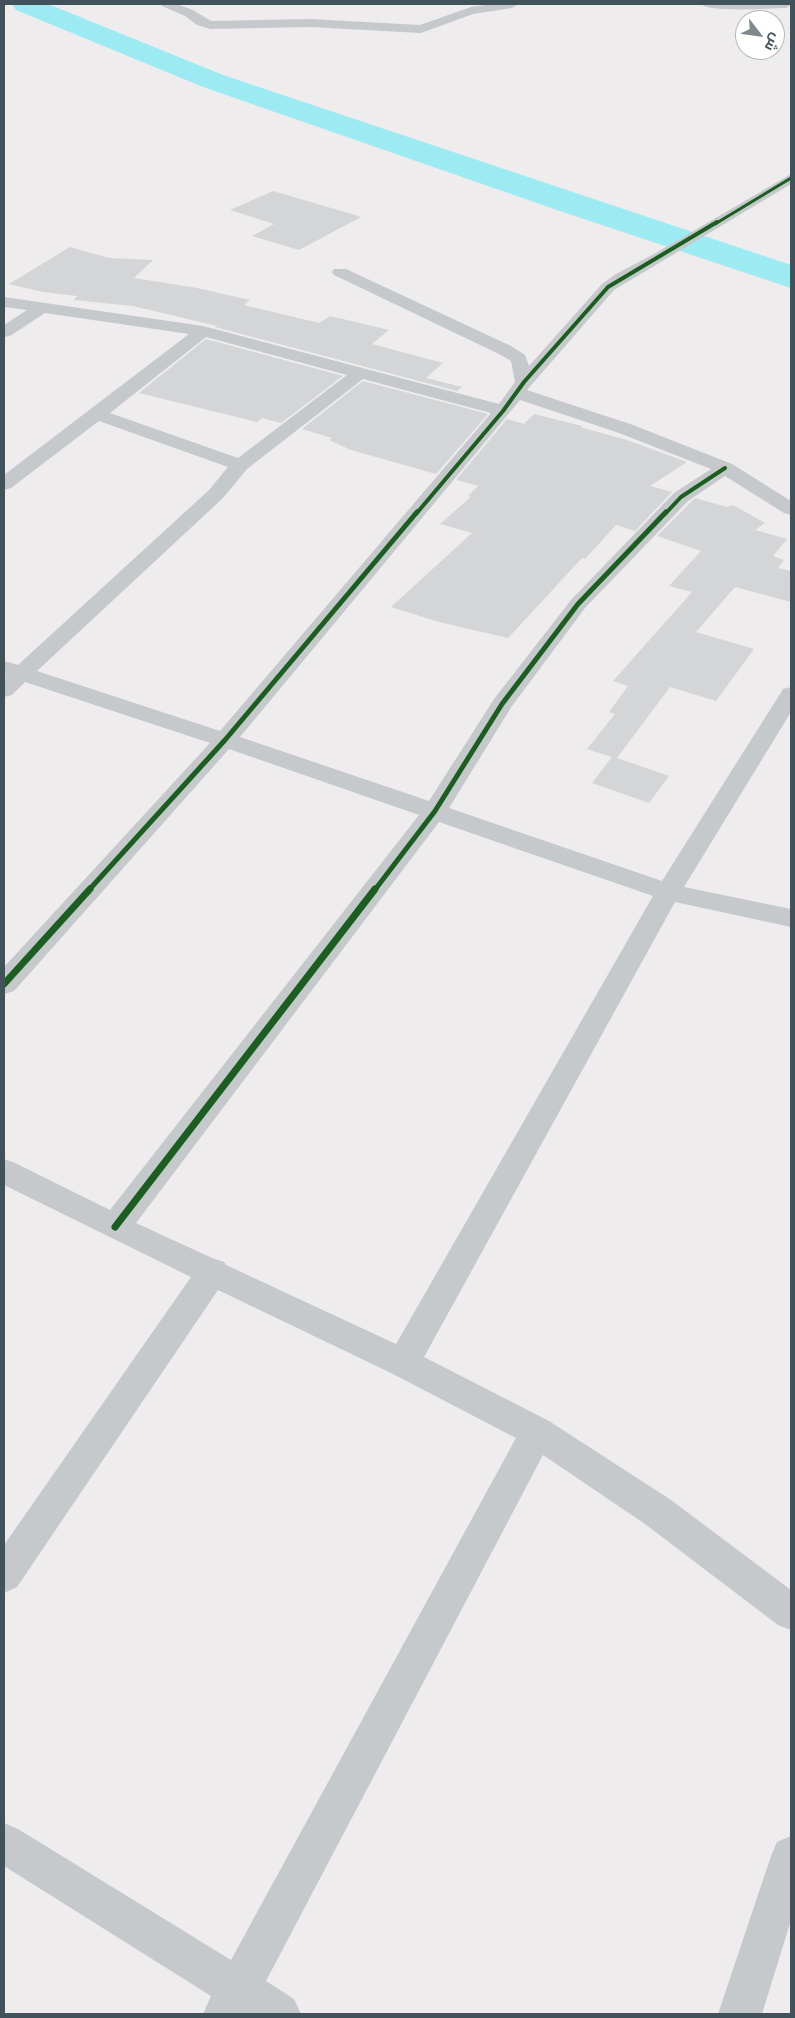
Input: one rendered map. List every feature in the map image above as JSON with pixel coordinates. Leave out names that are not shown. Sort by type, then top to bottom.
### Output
[{"type":"street","points":[[166,4],[189,13],[201,22],[210,25],[310,23],[421,29],[471,11],[512,4]]},
{"type":"street","points":[[707,4],[741,6],[786,4]]},
{"type":"street","points":[[4,984],[225,740],[503,411],[521,387],[608,287],[791,178]]},
{"type":"street","points":[[340,272],[505,350],[519,359],[521,387]]},
{"type":"street","points":[[4,302],[40,309],[203,330],[503,411]]},
{"type":"street","points":[[4,332],[40,309]]},
{"type":"street","points":[[4,484],[97,414],[203,330]]},
{"type":"street","points":[[4,690],[12,671],[216,494],[240,465],[361,372]]},
{"type":"street","points":[[521,387],[725,468],[791,509]]},
{"type":"street","points":[[97,414],[240,465]]},
{"type":"street","points":[[115,1227],[435,811],[502,704],[578,604],[682,497],[725,468]]},
{"type":"street","points":[[12,671],[225,740],[668,892],[791,918]]},
{"type":"street","points":[[403,1363],[668,892],[791,694]]},
{"type":"street","points":[[4,1171],[115,1227],[213,1271],[403,1363],[537,1432],[658,1512],[791,1612]]},
{"type":"street","points":[[4,1574],[213,1271]]},
{"type":"street","points":[[231,2001],[537,1432]]},
{"type":"street","points":[[4,1843],[231,2001],[279,2014]]},
{"type":"street","points":[[740,2014],[791,1856]]},
{"type":"building","points":[[273,191],[361,217],[299,250],[252,236],[274,224],[230,210]]},
{"type":"building","points":[[70,247],[109,258],[153,260],[134,278],[197,288],[250,300],[244,305],[319,323],[330,316],[389,330],[372,344],[443,363],[426,378],[462,387],[457,391],[215,327],[217,326],[133,306],[74,300],[77,296],[43,292],[9,284]]},
{"type":"building","points":[[206,339],[343,376],[281,423],[262,418],[257,422],[139,393]]},
{"type":"building","points":[[363,381],[488,414],[436,474],[351,450],[329,440],[332,438],[302,429]]},
{"type":"building","points":[[534,414],[627,440],[687,462],[650,486],[672,492],[635,531],[616,525],[585,559],[582,558],[508,638],[439,622],[391,607],[472,533],[440,524],[471,497],[468,496],[478,486],[456,480],[507,419],[524,424]]},
{"type":"building","points":[[695,498],[727,507],[733,505],[765,523],[755,530],[787,539],[773,556],[784,560],[778,568],[791,571],[791,602],[735,587],[696,632],[754,649],[716,701],[670,687],[617,758],[669,776],[649,803],[592,783],[612,757],[587,749],[615,714],[609,712],[628,686],[613,681],[692,592],[669,586],[701,551],[657,536]]},
{"type":"waterway","points":[[25,4],[213,81],[791,277]]},
{"type":"cycle path","points":[[4,984],[225,740],[503,411],[524,382],[608,287],[791,178]]},
{"type":"cycle path","points":[[115,1227],[435,811],[502,704],[578,604],[681,497],[725,468]]}]
